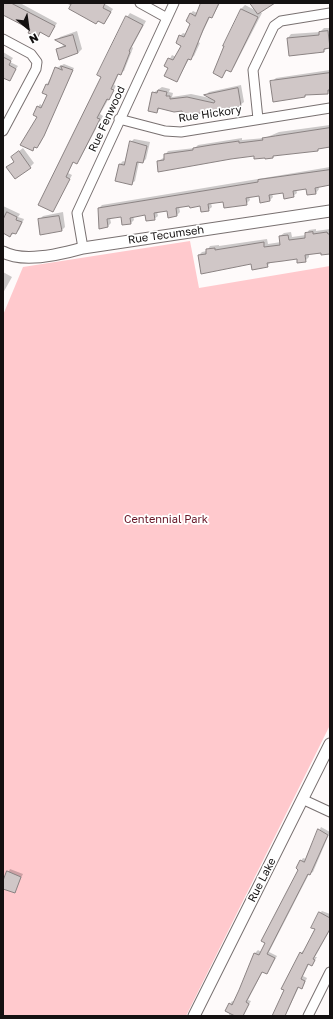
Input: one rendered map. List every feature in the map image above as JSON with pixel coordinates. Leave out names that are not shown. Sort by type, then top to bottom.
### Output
[{"type":"street","points":[[140,3],[167,18]]},
{"type":"street","name":"Rue Fenwood","points":[[83,248],[77,213],[119,119],[174,3]]},
{"type":"street","name":"Rue Hickory","points":[[258,119],[253,70],[274,26],[281,21],[330,13]]},
{"type":"street","points":[[3,39],[31,54],[37,62],[36,69],[3,131]]},
{"type":"street","name":"Rue Hickory","points":[[119,119],[165,131],[181,132],[330,108]]},
{"type":"street","name":"Rue Tecumseh","points":[[3,252],[11,257],[24,257],[68,252],[83,248],[330,211]]},
{"type":"street","name":"Rue Lake","points":[[194,1016],[330,744]]},
{"type":"street","points":[[302,799],[330,812]]},
{"type":"street","points":[[308,1016],[330,972]]},
{"type":"green space","name":"Centennial Park","points":[[190,241],[199,288],[330,266],[330,725],[186,1016],[3,1016],[3,315],[23,267]]},
{"type":"building","points":[[3,3],[11,3],[55,26],[49,37],[40,32],[38,37],[28,33],[30,29],[3,15]]},
{"type":"building","points":[[72,3],[105,3],[103,8],[111,12],[104,24],[98,21],[96,24],[69,9]]},
{"type":"building","points":[[201,3],[219,3],[212,18],[209,17],[191,60],[188,59],[177,82],[164,76],[168,68],[164,66],[168,58],[173,60],[181,46],[176,43],[179,35],[184,37],[190,24],[186,21],[190,13],[195,16]]},
{"type":"building","points":[[250,3],[275,3],[258,14]]},
{"type":"building","points":[[241,9],[258,17],[231,72],[226,70],[222,78],[213,73],[223,46]]},
{"type":"building","points":[[126,16],[143,25],[129,51],[130,52],[121,75],[118,74],[111,89],[114,90],[109,100],[107,99],[97,118],[100,119],[96,127],[77,164],[73,162],[66,177],[70,179],[53,212],[38,205],[101,77],[97,75]]},
{"type":"building","points":[[328,31],[330,48],[324,49],[324,52],[289,56],[287,38],[319,35],[319,32]]},
{"type":"building","points":[[73,35],[78,53],[59,60],[56,49],[66,46],[55,40]]},
{"type":"building","points":[[3,57],[11,61],[9,65],[16,69],[10,81],[3,78]]},
{"type":"building","points":[[61,66],[73,70],[44,136],[37,148],[34,147],[33,151],[20,145],[37,117],[33,115],[37,106],[41,108],[47,95],[42,93],[46,84],[48,85],[55,67],[62,70]]},
{"type":"building","points":[[330,73],[330,90],[328,90],[328,94],[305,95],[305,97],[273,102],[270,81]]},
{"type":"building","points":[[238,88],[241,106],[183,116],[182,111],[174,112],[158,108],[157,113],[148,111],[152,92],[157,93],[158,90],[167,92],[166,96],[170,96],[170,99],[187,97],[214,103],[215,101],[204,95]]},
{"type":"building","points":[[330,128],[330,147],[318,149],[318,151],[273,156],[273,158],[265,159],[254,159],[254,156],[231,159],[158,172],[157,161],[164,160],[164,154],[193,150],[193,148],[211,145],[239,141],[239,143],[263,140],[262,138]]},
{"type":"building","points":[[130,141],[147,146],[143,163],[137,162],[132,185],[115,181],[119,164],[124,165]]},
{"type":"building","points":[[19,151],[31,168],[15,179],[6,167],[14,162],[11,157]]},
{"type":"building","points":[[330,170],[330,185],[315,188],[316,194],[307,195],[306,189],[293,191],[294,197],[284,199],[283,193],[269,195],[270,201],[260,203],[259,196],[246,198],[247,205],[224,208],[223,202],[208,204],[209,211],[201,212],[200,206],[176,208],[177,216],[168,218],[167,211],[154,213],[155,220],[146,221],[145,215],[130,218],[131,224],[122,225],[121,217],[107,219],[108,227],[99,229],[98,208],[258,182],[258,180]]},
{"type":"building","points":[[7,212],[17,217],[16,220],[22,222],[16,234],[12,233],[10,237],[3,233],[3,220]]},
{"type":"building","points":[[59,216],[62,231],[40,235],[38,219]]},
{"type":"building","points":[[313,232],[313,234],[327,232],[330,234],[330,254],[321,255],[321,253],[305,255],[306,262],[297,263],[297,259],[267,263],[268,267],[252,270],[251,264],[201,274],[198,255],[206,254],[206,249],[215,248],[215,250],[264,242],[264,247],[280,245],[279,236],[288,235],[289,240],[305,238],[305,233]]},
{"type":"building","points":[[318,829],[328,835],[310,875],[308,874],[267,954],[275,958],[267,974],[262,972],[246,1002],[249,1004],[243,1016],[235,1016],[225,1011],[229,1003],[232,1005],[254,953],[259,955],[265,943],[261,941],[298,870],[296,868],[300,860],[304,862]]},
{"type":"building","points":[[7,871],[21,877],[15,893],[3,889],[3,881]]},
{"type":"building","points":[[319,912],[330,918],[330,929],[313,959],[315,960],[312,966],[308,964],[301,979],[305,981],[302,989],[298,987],[285,1016],[272,1016],[284,990],[281,989],[300,952],[302,954],[315,929],[311,928]]}]
